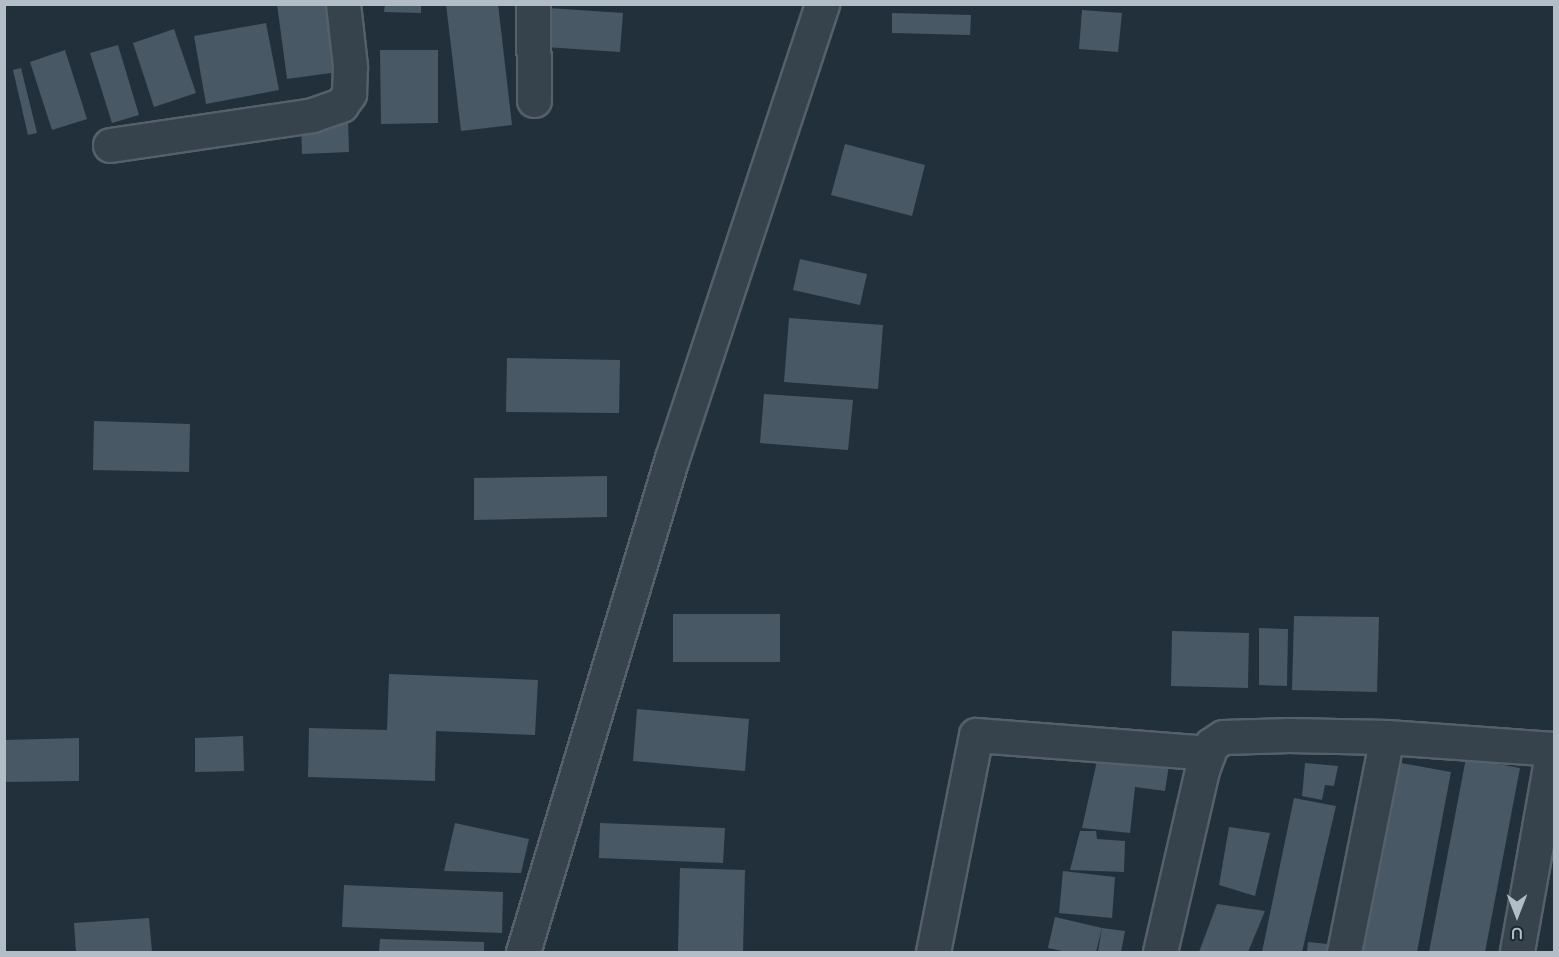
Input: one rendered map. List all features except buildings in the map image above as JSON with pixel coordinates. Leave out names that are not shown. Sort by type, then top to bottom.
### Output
[{"type":"street","points":[[110,145],[312,115],[341,105],[350,94],[350,66],[343,4]]},
{"type":"street","points":[[532,4],[534,100]]},
{"type":"street","points":[[523,952],[672,458],[822,4]]},
{"type":"street","points":[[933,952],[976,735],[1208,753]]},
{"type":"street","points":[[1160,952],[1211,745],[1223,737],[1387,737],[1554,746],[1517,952]]},
{"type":"street","points":[[1344,952],[1387,737]]}]
